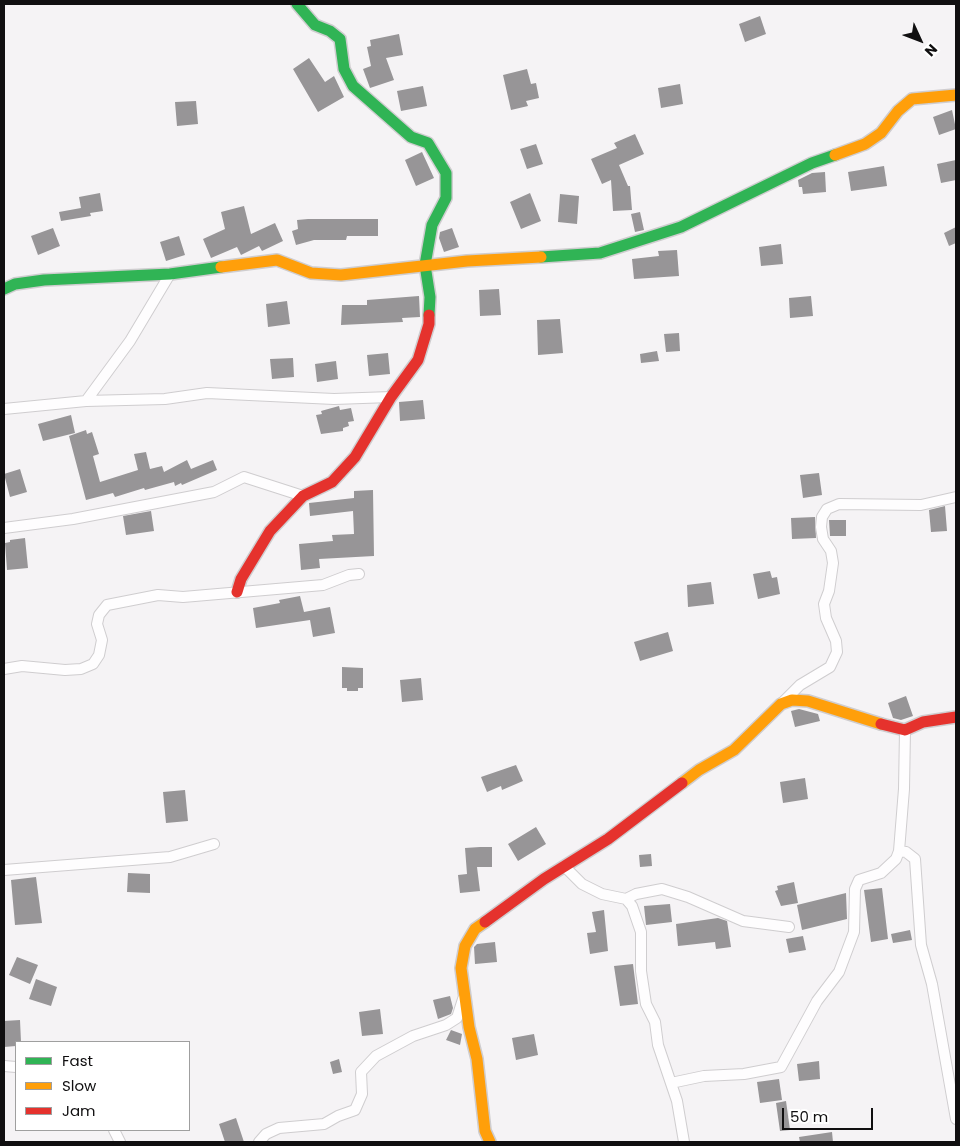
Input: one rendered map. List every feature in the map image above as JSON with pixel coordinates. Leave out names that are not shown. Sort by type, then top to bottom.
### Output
[{"type":"street","points":[[237,592],[241,579],[270,531],[303,496],[332,482],[355,457],[391,397],[418,360],[429,324],[430,297],[425,265],[432,225],[446,198],[446,173],[428,143],[411,137],[353,86],[344,69],[340,39],[330,31],[315,25],[297,4]]},
{"type":"street","points":[[4,289],[15,284],[44,280],[170,274],[267,260],[278,260],[312,272],[354,274],[425,265],[600,253],[681,227],[812,163],[865,144],[881,132],[898,111],[912,99],[955,93]]},
{"type":"street","points":[[86,401],[130,341],[170,274]]},
{"type":"street","points":[[4,409],[86,401],[165,399],[207,393],[334,399],[391,397]]},
{"type":"street","points":[[4,528],[73,519],[214,492],[244,477],[303,496]]},
{"type":"street","points":[[490,1142],[485,1131],[477,1059],[464,995],[461,968],[465,946],[475,929],[564,866],[608,839],[670,790],[699,770],[734,750],[800,685],[830,667],[836,652],[836,641],[826,618],[824,604],[829,591],[833,563],[831,551],[823,540],[821,527],[822,517],[828,509],[839,504],[921,505],[956,497]]},
{"type":"street","points":[[4,670],[22,666],[65,670],[81,669],[93,664],[99,655],[102,640],[97,624],[99,615],[107,605],[158,595],[183,597],[322,585],[349,575],[359,574]]},
{"type":"street","points":[[780,704],[792,700],[808,701],[856,718],[905,730],[923,722],[956,717]]},
{"type":"street","points":[[671,1083],[704,1076],[744,1074],[781,1067],[817,1002],[839,972],[854,932],[855,889],[859,880],[881,873],[896,859],[899,851],[905,730]]},
{"type":"street","points":[[4,870],[170,857],[214,844]]},
{"type":"street","points":[[899,851],[906,852],[915,859],[921,945],[932,984],[956,1119]]},
{"type":"street","points":[[564,866],[582,884],[602,894],[626,899],[632,906],[642,932],[641,971],[646,1004],[655,1022],[658,1045],[682,1123],[684,1142]]},
{"type":"street","points":[[626,899],[636,894],[662,889],[688,897],[743,921],[789,927]]},
{"type":"street","points":[[259,1142],[266,1134],[279,1128],[324,1124],[338,1116],[355,1110],[362,1094],[361,1072],[376,1056],[413,1036],[446,1025],[457,1018],[464,995]]},
{"type":"building","points":[[760,16],[766,34],[745,42],[739,24]]},
{"type":"building","points":[[399,34],[403,55],[386,58],[394,80],[370,88],[363,69],[371,66],[367,47],[371,46],[370,40]]},
{"type":"building","points":[[309,58],[325,82],[334,76],[344,97],[318,112],[293,69]]},
{"type":"building","points":[[527,69],[531,84],[536,83],[539,98],[526,101],[528,106],[511,110],[503,75]]},
{"type":"building","points":[[680,84],[683,104],[661,108],[658,88]]},
{"type":"building","points":[[423,86],[427,106],[401,111],[397,91]]},
{"type":"building","points":[[196,101],[198,124],[177,126],[175,102]]},
{"type":"building","points":[[952,110],[956,129],[939,135],[933,117]]},
{"type":"building","points":[[635,134],[644,154],[619,165],[628,186],[630,186],[632,210],[613,211],[611,180],[602,184],[591,159],[617,148],[614,143]]},
{"type":"building","points":[[536,144],[543,164],[527,169],[520,149]]},
{"type":"building","points":[[422,152],[434,178],[416,186],[405,160]]},
{"type":"building","points":[[956,160],[956,180],[941,183],[937,164]]},
{"type":"building","points":[[884,166],[887,186],[851,191],[848,172]]},
{"type":"building","points":[[825,172],[826,192],[803,194],[798,180],[812,173]]},
{"type":"building","points":[[100,193],[103,211],[90,213],[91,216],[61,221],[59,212],[81,208],[79,197]]},
{"type":"building","points":[[530,193],[541,221],[521,229],[510,202]]},
{"type":"building","points":[[560,194],[579,196],[577,224],[558,222]]},
{"type":"building","points":[[244,206],[251,234],[275,223],[283,241],[262,251],[259,246],[241,255],[237,247],[211,258],[203,239],[225,229],[221,212]]},
{"type":"building","points":[[640,212],[644,230],[635,232],[631,214]]},
{"type":"building","points":[[378,219],[378,236],[347,236],[346,240],[314,240],[296,245],[292,231],[298,229],[297,220]]},
{"type":"building","points":[[956,227],[956,243],[949,246],[944,233]]},
{"type":"building","points":[[53,228],[60,246],[38,255],[31,236]]},
{"type":"building","points":[[452,228],[459,247],[444,252],[439,238],[440,232]]},
{"type":"building","points":[[179,236],[185,255],[166,261],[160,242]]},
{"type":"building","points":[[781,244],[783,264],[761,266],[759,247]]},
{"type":"building","points":[[677,250],[679,276],[634,279],[632,259],[659,256],[658,251]]},
{"type":"building","points":[[499,289],[501,315],[480,316],[479,290]]},
{"type":"building","points":[[419,296],[420,317],[402,318],[403,322],[341,325],[342,305],[367,305],[367,300]]},
{"type":"building","points":[[811,296],[813,316],[790,318],[789,298]]},
{"type":"building","points":[[287,301],[290,324],[268,327],[266,304]]},
{"type":"building","points":[[560,319],[563,353],[538,355],[537,320]]},
{"type":"building","points":[[679,333],[680,351],[666,352],[664,334]]},
{"type":"building","points":[[657,351],[659,361],[641,363],[640,354]]},
{"type":"building","points":[[388,353],[390,374],[369,376],[367,355]]},
{"type":"building","points":[[293,358],[294,377],[272,379],[270,359]]},
{"type":"building","points":[[336,361],[338,379],[317,382],[315,364]]},
{"type":"building","points":[[423,400],[425,419],[400,421],[399,402]]},
{"type":"building","points":[[339,406],[340,410],[351,408],[354,421],[348,422],[349,426],[343,428],[343,431],[321,434],[316,415],[322,414],[321,411]]},
{"type":"building","points":[[71,415],[75,433],[43,441],[38,424]]},
{"type":"building","points":[[86,430],[87,434],[92,432],[99,454],[93,456],[100,482],[138,470],[134,454],[146,452],[150,469],[162,466],[164,472],[187,460],[191,469],[213,460],[217,470],[182,485],[181,483],[175,486],[174,482],[145,490],[144,488],[115,497],[113,493],[86,500],[69,436]]},
{"type":"building","points":[[20,469],[27,492],[10,497],[4,474]]},
{"type":"building","points":[[819,473],[822,495],[803,498],[800,475]]},
{"type":"building","points":[[373,490],[374,556],[319,559],[320,568],[301,570],[299,544],[333,541],[332,535],[354,534],[353,511],[310,516],[309,503],[354,498],[354,491]]},
{"type":"building","points":[[945,506],[947,531],[931,532],[929,510]]},
{"type":"building","points":[[151,511],[154,531],[126,535],[123,516]]},
{"type":"building","points":[[815,517],[816,538],[792,539],[791,518]]},
{"type":"building","points":[[829,520],[846,520],[846,536],[830,536]]},
{"type":"building","points":[[25,538],[28,568],[7,570],[5,543],[10,542],[10,540]]},
{"type":"building","points":[[770,571],[772,578],[777,577],[780,594],[758,599],[753,574]]},
{"type":"building","points":[[711,582],[714,604],[688,607],[687,585]]},
{"type":"building","points":[[300,596],[304,612],[330,607],[335,633],[313,637],[310,620],[256,628],[253,608],[280,603],[279,600]]},
{"type":"building","points":[[668,632],[673,651],[640,661],[634,642]]},
{"type":"building","points":[[342,667],[363,668],[363,688],[358,688],[358,691],[347,691],[347,688],[342,688]]},
{"type":"building","points":[[421,678],[423,700],[402,702],[400,680]]},
{"type":"building","points":[[906,696],[913,716],[901,720],[893,718],[888,703]]},
{"type":"building","points":[[799,709],[818,714],[820,721],[795,727],[791,711]]},
{"type":"building","points":[[516,765],[523,781],[502,790],[501,786],[487,792],[481,777]]},
{"type":"building","points":[[805,778],[808,799],[783,803],[780,782]]},
{"type":"building","points":[[185,790],[188,821],[166,823],[163,792]]},
{"type":"building","points":[[536,827],[546,844],[518,861],[508,844]]},
{"type":"building","points":[[492,847],[492,867],[477,867],[480,891],[460,893],[458,875],[467,874],[465,848]]},
{"type":"building","points":[[651,854],[652,866],[640,867],[639,855]]},
{"type":"building","points":[[128,873],[150,874],[150,893],[127,892]]},
{"type":"building","points":[[36,877],[42,923],[15,925],[11,880]]},
{"type":"building","points":[[794,882],[798,903],[781,906],[775,891],[778,890],[777,886]]},
{"type":"building","points":[[882,888],[888,939],[871,942],[864,890]]},
{"type":"building","points":[[846,893],[847,919],[802,930],[797,905]]},
{"type":"building","points":[[670,904],[672,922],[646,925],[644,906]]},
{"type":"building","points":[[604,910],[608,951],[590,954],[587,933],[596,932],[592,912]]},
{"type":"building","points":[[718,918],[727,921],[731,947],[716,949],[715,942],[678,946],[676,924]]},
{"type":"building","points":[[910,930],[912,940],[893,943],[891,934]]},
{"type":"building","points":[[803,936],[806,950],[789,953],[786,939]]},
{"type":"building","points":[[495,942],[497,962],[475,964],[474,947],[477,944]]},
{"type":"building","points":[[17,957],[38,965],[30,984],[9,975]]},
{"type":"building","points":[[633,964],[638,1004],[620,1006],[614,966]]},
{"type":"building","points":[[36,979],[57,987],[51,1006],[29,999]]},
{"type":"building","points":[[450,996],[453,1008],[451,1014],[438,1019],[433,1000]]},
{"type":"building","points":[[380,1009],[383,1034],[362,1036],[359,1012]]},
{"type":"building","points":[[20,1020],[21,1041],[15,1041],[15,1046],[4,1047],[4,1021]]},
{"type":"building","points":[[451,1030],[462,1034],[460,1045],[446,1040]]},
{"type":"building","points":[[534,1034],[538,1055],[516,1060],[512,1038]]},
{"type":"building","points":[[339,1059],[342,1072],[333,1074],[330,1062]]},
{"type":"building","points":[[819,1061],[820,1079],[799,1081],[797,1064]]},
{"type":"building","points":[[779,1079],[782,1100],[760,1103],[757,1082]]},
{"type":"building","points":[[786,1101],[790,1130],[780,1131],[776,1103]]},
{"type":"building","points":[[236,1118],[244,1142],[225,1142],[219,1124]]},
{"type":"building","points":[[832,1132],[833,1142],[800,1142],[799,1137]]},
{"type":"traffic: fast","points":[[297,4],[315,25],[330,31],[340,39],[344,69],[353,86],[411,137],[428,143],[446,173],[446,198],[432,225],[425,265],[430,297],[429,315]]},
{"type":"traffic: fast","points":[[541,257],[600,253],[681,227],[812,163],[835,155]]},
{"type":"traffic: fast","points":[[4,289],[15,284],[44,280],[170,274],[221,267]]},
{"type":"traffic: slow","points":[[835,155],[865,144],[881,133],[898,111],[912,99],[956,95]]},
{"type":"traffic: slow","points":[[221,267],[277,260],[311,273],[341,275],[467,261],[541,257]]},
{"type":"traffic: slow","points":[[682,783],[699,770],[734,750],[781,704],[792,700],[808,701],[881,724]]},
{"type":"traffic: slow","points":[[485,922],[475,929],[465,946],[461,968],[469,1027],[477,1059],[485,1131],[490,1142]]},
{"type":"traffic: jam","points":[[237,592],[241,579],[270,531],[303,496],[332,482],[355,457],[391,397],[418,360],[429,324],[429,315]]},
{"type":"traffic: jam","points":[[881,724],[905,730],[923,722],[956,717]]},
{"type":"traffic: jam","points":[[485,922],[544,879],[608,839],[682,783]]}]
